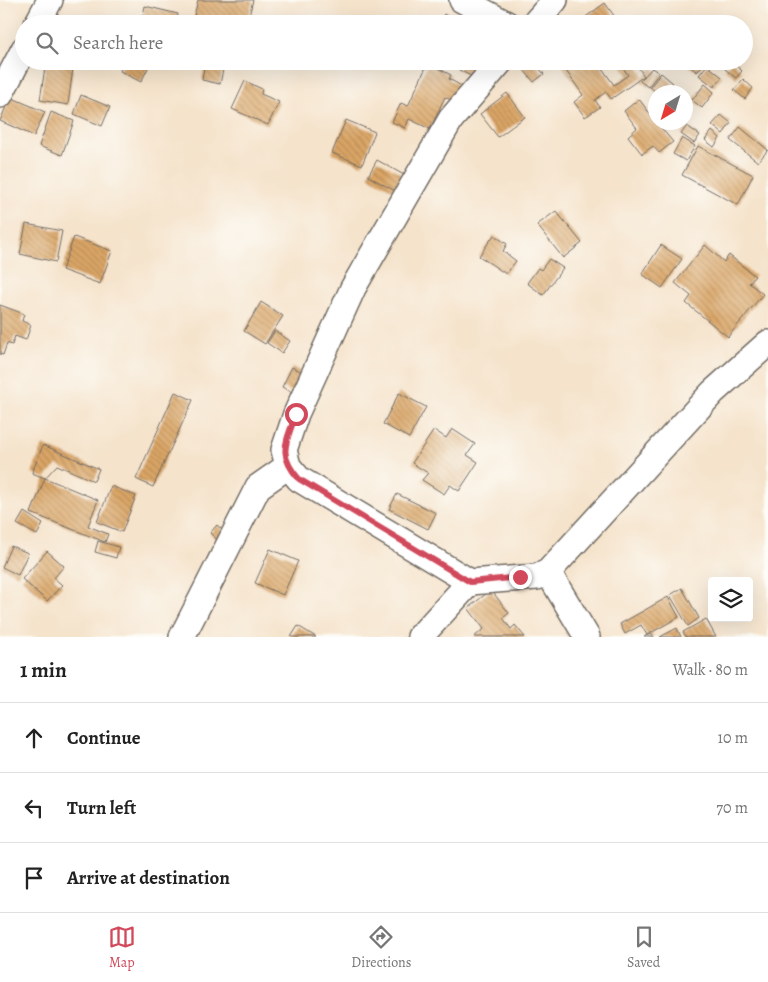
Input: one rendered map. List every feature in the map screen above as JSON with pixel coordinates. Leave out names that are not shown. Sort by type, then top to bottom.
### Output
[{"type":"street","points":[[42,15],[50,0]]},
{"type":"street","points":[[462,0],[490,15]]},
{"type":"street","points":[[542,15],[555,0]]},
{"type":"street","points":[[0,95],[15,66]]},
{"type":"street","points":[[493,70],[451,119],[353,288],[296,414],[284,450],[288,466],[299,479],[470,582],[537,577],[548,572],[713,392],[768,343]]},
{"type":"street","points":[[182,637],[258,487],[288,466]]},
{"type":"street","points":[[548,572],[587,637]]},
{"type":"street","points":[[420,637],[470,582]]},
{"type":"building","points":[[198,0],[253,0],[249,15],[194,15]]},
{"type":"building","points":[[605,3],[613,15],[588,15]]},
{"type":"building","points":[[145,6],[178,14],[178,15],[143,15]]},
{"type":"building","points":[[45,70],[73,70],[68,105],[40,100]]},
{"type":"building","points":[[120,70],[147,70],[141,82]]},
{"type":"building","points":[[204,70],[223,70],[220,84],[202,80]]},
{"type":"building","points":[[425,70],[441,70],[451,75],[449,79],[467,89],[459,104],[445,97],[430,129],[409,119],[405,128],[392,122],[401,103],[408,106]]},
{"type":"building","points":[[459,70],[479,70],[475,78]]},
{"type":"building","points":[[524,70],[541,70],[544,74],[534,82]]},
{"type":"building","points":[[565,70],[603,70],[614,85],[628,75],[624,70],[640,70],[644,76],[611,99],[606,92],[595,100],[600,107],[585,117],[574,102],[583,95]]},
{"type":"building","points":[[650,70],[655,70],[659,73],[648,87],[640,81]]},
{"type":"building","points":[[703,70],[713,70],[722,77],[714,87],[699,75]]},
{"type":"building","points":[[726,70],[741,70],[736,78]]},
{"type":"building","points":[[661,73],[673,83],[671,85],[652,85]]},
{"type":"building","points":[[743,79],[753,88],[745,99],[734,90]]},
{"type":"building","points":[[245,81],[262,89],[261,94],[279,102],[268,125],[232,109]]},
{"type":"building","points":[[705,84],[714,92],[702,108],[693,99]]},
{"type":"building","points":[[507,93],[525,117],[498,137],[480,114]]},
{"type":"building","points":[[81,95],[110,107],[102,126],[74,114]]},
{"type":"building","points":[[10,97],[45,112],[34,136],[0,121]]},
{"type":"building","points":[[639,99],[648,111],[648,130],[663,130],[673,142],[659,153],[653,146],[642,154],[628,136],[637,128],[624,111]]},
{"type":"building","points":[[51,112],[74,121],[62,155],[39,146]]},
{"type":"building","points":[[721,115],[731,123],[723,134],[712,125]]},
{"type":"building","points":[[346,120],[375,132],[362,165],[332,153]]},
{"type":"building","points":[[740,127],[768,150],[758,162],[730,140]]},
{"type":"building","points":[[684,130],[693,130],[700,135],[694,143],[681,134]]},
{"type":"building","points":[[712,131],[720,138],[714,147],[705,140]]},
{"type":"building","points":[[682,138],[695,146],[686,161],[673,154]]},
{"type":"building","points":[[698,146],[753,175],[738,205],[682,175]]},
{"type":"building","points":[[377,160],[404,175],[395,191],[368,176]]},
{"type":"building","points":[[556,211],[582,243],[563,258],[537,225]]},
{"type":"building","points":[[26,224],[62,231],[56,262],[20,254]]},
{"type":"building","points":[[494,235],[507,244],[503,251],[516,261],[506,274],[479,256]]},
{"type":"building","points":[[74,237],[112,251],[100,284],[62,270]]},
{"type":"building","points":[[661,245],[682,259],[662,288],[642,274]]},
{"type":"building","points":[[705,245],[724,262],[729,255],[755,276],[749,283],[763,294],[728,337],[686,303],[691,296],[675,283]]},
{"type":"building","points":[[549,259],[563,268],[543,295],[527,283],[538,268],[541,270]]},
{"type":"building","points":[[261,302],[283,316],[265,344],[244,331]]},
{"type":"building","points":[[0,305],[24,314],[22,321],[31,325],[26,340],[15,336],[12,345],[7,343],[3,355],[0,354]]},
{"type":"building","points":[[275,331],[290,341],[282,353],[267,343]]},
{"type":"building","points":[[292,367],[308,375],[298,395],[282,387]]},
{"type":"building","points":[[175,392],[193,400],[153,487],[136,479]]},
{"type":"building","points":[[399,393],[426,407],[409,438],[383,424]]},
{"type":"building","points":[[452,429],[475,444],[467,455],[478,462],[459,491],[450,485],[444,494],[422,480],[428,473],[412,463],[434,430],[446,438]]},
{"type":"building","points":[[43,445],[99,469],[94,481],[57,465],[45,478],[32,473]]},
{"type":"building","points":[[45,478],[98,500],[88,526],[108,534],[105,542],[31,513]]},
{"type":"building","points":[[111,486],[136,496],[122,532],[97,522]]},
{"type":"building","points":[[397,494],[436,513],[428,529],[389,509]]},
{"type":"building","points":[[24,512],[43,524],[37,535],[17,524]]},
{"type":"building","points":[[217,525],[230,537],[223,545],[210,533]]},
{"type":"building","points":[[98,541],[119,547],[116,558],[95,552]]},
{"type":"building","points":[[11,546],[28,553],[18,575],[2,567]]},
{"type":"building","points":[[270,549],[298,561],[283,595],[255,583]]},
{"type":"building","points":[[47,551],[64,566],[54,578],[62,585],[47,601],[22,579]]},
{"type":"building","points":[[682,588],[699,618],[688,626],[670,595]]},
{"type":"building","points":[[491,590],[509,613],[503,618],[511,629],[515,625],[525,637],[474,637],[484,629],[468,608]]},
{"type":"building","points":[[668,597],[679,617],[647,635],[641,625],[625,634],[620,624]]},
{"type":"building","points":[[706,619],[716,637],[686,637],[683,632]]},
{"type":"building","points":[[298,626],[316,637],[291,637]]},
{"type":"building","points":[[677,628],[681,637],[660,637]]},
{"type":"building","points":[[652,634],[654,637],[644,637]]},
{"type":"route","points":[[296,414],[284,450],[288,466],[299,479],[470,582],[520,577]]}]
